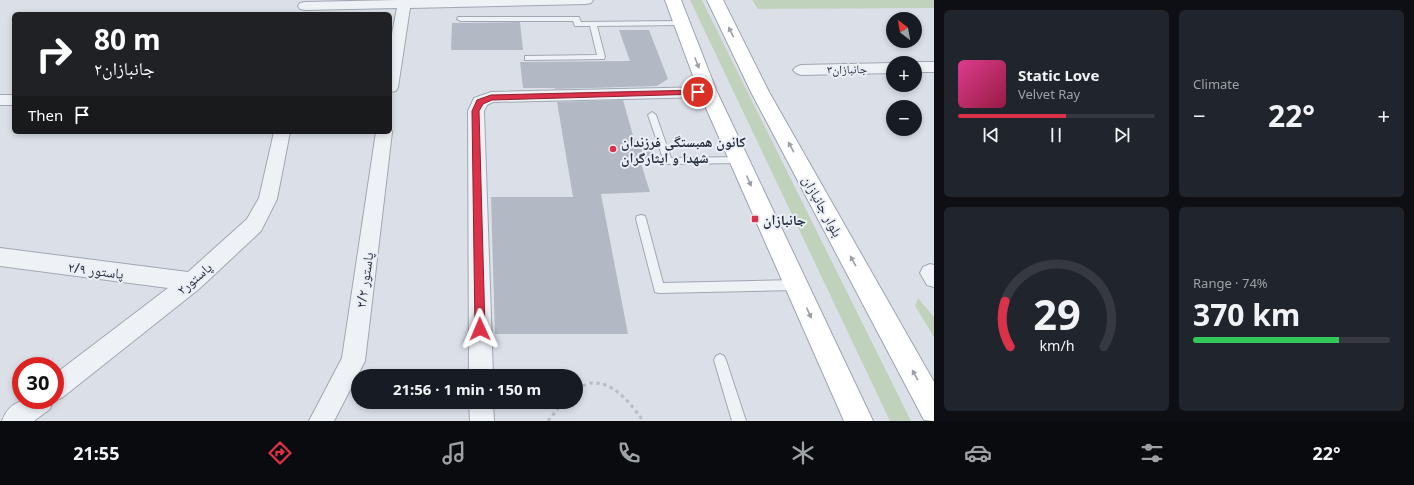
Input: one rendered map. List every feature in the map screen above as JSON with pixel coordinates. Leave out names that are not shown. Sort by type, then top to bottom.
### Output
[{"type":"main road","points":[[673,0],[708,92],[857,417]]},
{"type":"main road","name":"بلوار جانبازان","points":[[715,0],[760,92],[934,410]]},
{"type":"street","points":[[305,7],[404,2],[586,0]]},
{"type":"street","points":[[392,72],[404,2]]},
{"type":"street","points":[[922,67],[934,67]]},
{"type":"street","name":"جانبازان۳","points":[[801,70],[886,68]]},
{"type":"street","points":[[481,369],[476,111],[480,102],[491,97],[708,92]]},
{"type":"street","points":[[0,100],[12,100]]},
{"type":"street","name":"پاستور۲","points":[[64,382],[192,282],[254,225],[268,199],[282,134]]},
{"type":"street","name":"پاستور ۲/۲","points":[[321,421],[353,361],[384,134]]},
{"type":"street","name":"پاستور ۲/۹","points":[[0,257],[192,282]]},
{"type":"street","points":[[14,421],[29,409]]},
{"type":"street","points":[[481,409],[482,421]]},
{"type":"lane","points":[[461,19],[576,19],[578,24],[682,23]]},
{"type":"lane","points":[[528,58],[601,57],[593,24]]},
{"type":"lane","points":[[652,115],[668,162],[740,160]]},
{"type":"lane","points":[[641,219],[659,288],[796,285]]},
{"type":"lane","points":[[720,360],[739,421]]},
{"type":"path","points":[[583,386],[592,383],[612,388],[629,402],[643,421]]},
{"type":"path","points":[[548,421],[557,409]]},
{"type":"green space","points":[[690,0],[702,0],[911,421],[890,421]]},
{"type":"green space","points":[[752,0],[934,0],[934,8],[758,9]]},
{"type":"green space","points":[[918,298],[934,317],[934,337],[915,306]]},
{"type":"building","points":[[520,22],[523,50],[451,50],[452,23]]},
{"type":"building","points":[[619,30],[649,30],[668,79],[657,86],[555,89],[523,88],[520,62],[630,61]]},
{"type":"building","points":[[623,100],[634,139],[648,138],[655,160],[640,160],[650,192],[601,194],[628,334],[495,334],[491,197],[573,197],[557,102]]},
{"type":"place","name":"کانون همبستگی فرزندان شهدا و ایثارگران","points":[[613,149]]},
{"type":"place","name":"جانبازان","points":[[755,219]]},
{"type":"route","points":[[480,329],[476,111],[480,102],[491,97],[698,92]]}]
